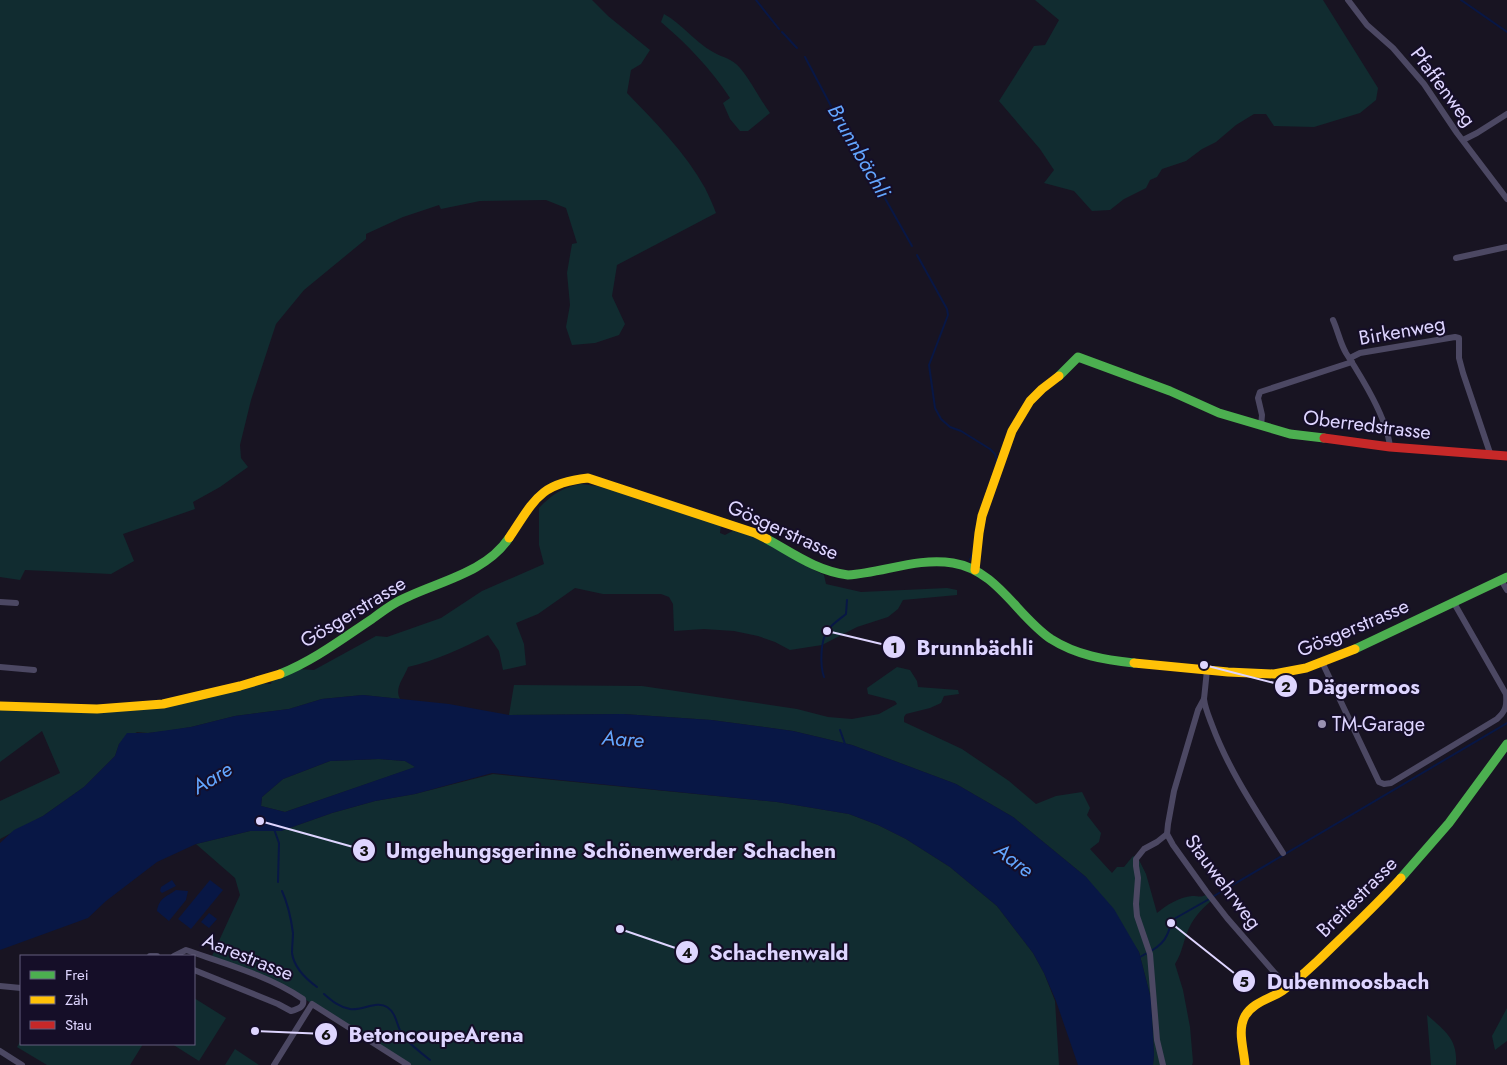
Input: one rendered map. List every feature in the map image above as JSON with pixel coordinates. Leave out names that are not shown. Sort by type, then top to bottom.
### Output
[{"type":"main road","name":"Oberredstrasse","points":[[975,570],[981,521],[1013,429],[1032,399],[1066,371],[1078,357],[1212,410],[1290,434],[1390,447],[1507,456]]},
{"type":"main road","name":"Gösgerstrasse","points":[[0,706],[97,709],[163,704],[266,678],[296,667],[339,642],[397,602],[464,573],[486,561],[505,544],[536,499],[548,489],[560,482],[588,478],[730,524],[768,539],[816,568],[831,573],[849,575],[935,562],[957,564],[975,570],[993,582],[1042,632],[1062,645],[1080,653],[1096,657],[1207,670],[1264,675],[1294,671],[1364,645],[1504,578]]},
{"type":"main road","name":"Breitestrasse","points":[[1245,1065],[1242,1031],[1245,1015],[1252,1008],[1272,998],[1287,987],[1317,962],[1380,902],[1401,880],[1462,806],[1507,744]]},
{"type":"street","name":"Pfaffenweg","points":[[1348,0],[1367,25],[1393,48],[1415,72],[1507,198]]},
{"type":"street","points":[[1463,140],[1507,114]]},
{"type":"street","points":[[1456,258],[1507,247]]},
{"type":"street","points":[[1334,320],[1342,343],[1377,405],[1390,447]]},
{"type":"street","name":"Birkenweg","points":[[1261,426],[1262,415],[1258,398],[1260,392],[1351,360],[1360,354],[1455,337],[1459,338],[1459,358],[1463,373],[1491,456]]},
{"type":"street","points":[[1504,578],[1507,590]]},
{"type":"street","points":[[0,602],[16,603]]},
{"type":"street","points":[[1322,662],[1379,782],[1384,784],[1391,783],[1497,720],[1504,713],[1507,706],[1506,694],[1454,602]]},
{"type":"street","points":[[0,667],[34,670]]},
{"type":"street","name":"Stauwehrweg","points":[[1207,670],[1204,700],[1198,710],[1174,791],[1167,834],[1216,904],[1287,987]]},
{"type":"street","points":[[1204,700],[1217,740],[1227,760],[1283,853]]},
{"type":"street","points":[[1163,1065],[1157,1040],[1149,951],[1136,910],[1138,878],[1136,859],[1144,849],[1167,834]]},
{"type":"street","name":"Aarestrasse","points":[[176,955],[186,950],[232,966],[290,990],[303,999],[304,1003],[298,1009],[291,1011],[195,970]]},
{"type":"street","points":[[0,986],[20,988]]},
{"type":"street","points":[[274,1065],[312,1004],[408,1065]]},
{"type":"street","points":[[0,1051],[22,1065]]},
{"type":"green space","points":[[0,0],[592,0],[608,16],[650,50],[641,64],[631,70],[627,93],[669,138],[688,162],[705,188],[716,213],[617,265],[612,296],[625,324],[619,335],[595,343],[572,345],[566,327],[570,305],[567,273],[572,244],[577,243],[566,208],[546,200],[480,201],[441,209],[439,205],[403,217],[366,234],[366,239],[304,290],[276,324],[251,400],[240,445],[241,458],[248,467],[220,487],[193,502],[195,509],[123,534],[134,561],[111,574],[25,570],[20,580],[0,577]]},
{"type":"green space","points":[[1035,0],[1323,0],[1378,88],[1376,100],[1360,113],[1314,127],[1274,126],[1266,114],[1254,114],[1186,161],[1162,169],[1157,177],[1150,180],[1146,188],[1124,199],[1110,210],[1092,211],[1074,191],[1044,183],[1054,170],[1040,149],[999,101],[1034,46],[1045,45],[1059,20]]},
{"type":"green space","points":[[664,14],[706,48],[737,65],[748,78],[770,113],[748,131],[740,131],[730,119],[723,103],[730,98],[698,57],[661,22]]},
{"type":"green space","points":[[581,484],[615,491],[651,504],[669,507],[721,524],[720,533],[725,535],[736,529],[757,537],[824,575],[826,584],[861,592],[947,588],[957,590],[957,595],[903,600],[898,609],[888,617],[857,627],[822,645],[790,650],[758,636],[734,631],[704,629],[674,631],[673,604],[669,597],[661,594],[603,594],[575,588],[538,614],[516,623],[524,644],[526,665],[503,670],[499,651],[488,635],[450,653],[408,667],[398,691],[400,699],[363,695],[322,699],[289,709],[235,716],[191,727],[148,733],[137,732],[119,744],[115,756],[84,787],[43,816],[0,839],[0,801],[60,773],[42,731],[0,762],[0,708],[110,711],[260,683],[271,684],[272,679],[297,669],[314,670],[376,636],[387,637],[441,618],[482,591],[544,564],[539,545],[539,508],[558,492]]},
{"type":"green space","points":[[897,667],[910,670],[917,681],[918,687],[958,690],[959,694],[944,696],[941,703],[906,714],[904,722],[962,749],[1009,781],[1036,804],[1056,796],[1082,792],[1090,808],[1087,815],[1101,833],[1099,842],[1090,849],[1112,873],[1117,867],[1124,867],[1133,856],[1139,860],[1146,874],[1157,913],[1169,904],[1182,898],[1208,894],[1212,900],[1195,917],[1175,964],[1183,990],[1190,1027],[1192,1065],[1153,1065],[1151,999],[1139,952],[1086,877],[1013,817],[956,784],[852,745],[793,731],[711,720],[623,714],[509,715],[514,685],[642,686],[797,709],[828,717],[852,719],[879,714],[897,704],[895,701],[868,694],[867,688]]},
{"type":"green space","points":[[379,759],[405,761],[416,767],[285,812],[261,806],[262,797],[283,779],[330,761]]},
{"type":"green space","points":[[493,774],[777,802],[849,814],[878,825],[906,839],[950,867],[997,906],[1033,953],[1044,973],[1055,1001],[1059,1065],[408,1065],[289,989],[212,956],[240,895],[235,878],[196,844],[250,831],[281,831],[332,813],[375,801],[415,794]]},
{"type":"green space","points":[[195,999],[226,1018],[199,1061],[174,1045],[195,1045]]},
{"type":"green space","points":[[1507,1008],[1507,1041],[1495,1050],[1492,1036]]},
{"type":"green space","points":[[1427,1015],[1449,1036],[1455,1048],[1456,1065],[1431,1065]]},
{"type":"green space","points":[[20,1042],[20,1045],[142,1045],[130,1065],[47,1065],[17,1047]]},
{"type":"green space","points":[[235,1049],[259,1065],[225,1065]]},
{"type":"water","name":"Aare","points":[[363,695],[449,704],[509,715],[623,714],[711,720],[793,731],[852,745],[956,784],[1013,817],[1086,877],[1114,909],[1139,952],[1151,999],[1153,1065],[1078,1065],[1056,1001],[1044,973],[1033,953],[997,906],[950,867],[906,839],[878,825],[849,814],[777,802],[492,773],[415,794],[375,801],[332,813],[281,831],[250,831],[196,844],[157,862],[106,901],[88,918],[0,950],[0,843],[14,830],[43,816],[84,787],[115,756],[119,744],[127,733],[148,733],[191,727],[235,716],[289,709],[322,699]],"holes":[[[379,759],[405,761],[415,767],[285,812],[261,806],[262,797],[283,779],[330,761]]]},
{"type":"water","points":[[172,880],[176,886],[162,893],[160,891],[161,887]]},
{"type":"water","points":[[210,880],[223,890],[191,929],[178,919]]},
{"type":"water","points":[[176,890],[188,891],[186,900],[169,921],[157,911],[159,903]]},
{"type":"water","points":[[209,913],[217,919],[209,928],[201,922]]},
{"type":"waterway","name":"Brunnbächli","points":[[756,0],[779,29]]},
{"type":"waterway","points":[[1461,0],[1507,32]]},
{"type":"waterway","name":"Brunnbächli","points":[[782,32],[797,48]]},
{"type":"waterway","name":"Brunnbächli","points":[[805,57],[849,140],[872,173],[912,246]]},
{"type":"waterway","name":"Brunnbächli","points":[[917,255],[947,309],[948,315],[929,365],[935,408],[941,419],[950,427],[961,431],[990,449],[995,454],[996,466]]},
{"type":"waterway","name":"Brunnbächli","points":[[986,494],[992,478]]},
{"type":"waterway","name":"Brunnbächli","points":[[970,560],[973,552]]},
{"type":"waterway","name":"Brunnbächli","points":[[824,677],[821,660],[823,640],[830,628],[846,614],[847,600]]},
{"type":"waterway","points":[[1214,896],[1507,723]]},
{"type":"waterway","points":[[840,730],[845,744]]},
{"type":"waterway","points":[[274,829],[279,843],[278,882]]},
{"type":"waterway","points":[[282,891],[288,906],[292,927],[292,953],[295,964],[301,973],[317,987]]},
{"type":"waterway","points":[[1151,951],[1164,940],[1174,919],[1211,898]]},
{"type":"waterway","points":[[1140,957],[1147,953]]},
{"type":"waterway","points":[[324,994],[339,1005],[350,1009],[374,1005],[387,1007],[393,1013],[404,1037],[430,1060]]},
{"type":"traffic: fast","points":[[1059,376],[1078,357],[1170,391],[1219,413],[1290,434],[1324,438]]},
{"type":"traffic: fast","points":[[280,674],[316,656],[397,602],[486,561],[499,551],[509,538]]},
{"type":"traffic: fast","points":[[767,539],[816,566],[848,575],[927,562],[953,563],[968,567],[994,584],[1039,629],[1061,645],[1091,656],[1134,663]]},
{"type":"traffic: fast","points":[[1355,649],[1507,577]]},
{"type":"traffic: fast","points":[[1401,878],[1449,823],[1507,744]]},
{"type":"traffic: slow","points":[[975,570],[982,516],[1012,431],[1030,401],[1059,376]]},
{"type":"traffic: slow","points":[[509,538],[532,504],[548,489],[572,480],[588,478],[755,533],[767,539]]},
{"type":"traffic: slow","points":[[1134,663],[1228,672],[1274,674],[1306,668],[1355,649]]},
{"type":"traffic: slow","points":[[0,706],[97,709],[163,704],[240,686],[280,674]]},
{"type":"traffic: slow","points":[[1245,1065],[1241,1028],[1248,1011],[1282,991],[1301,976],[1401,878]]},
{"type":"traffic: jam","points":[[1324,438],[1390,447],[1507,456]]},
{"type":"place","name":"Brunnbächli","points":[[827,631]]},
{"type":"place","name":"Dägermoos","points":[[1204,665]]},
{"type":"place","name":"TM-Garage","points":[[1322,724]]},
{"type":"place","name":"Umgehungsgerinne Schönenwerder Schachen","points":[[260,821]]},
{"type":"place","name":"Dubenmoosbach","points":[[1171,923]]},
{"type":"place","name":"Schachenwald","points":[[620,929]]},
{"type":"place","name":"BetoncoupeArena","points":[[255,1031]]}]
